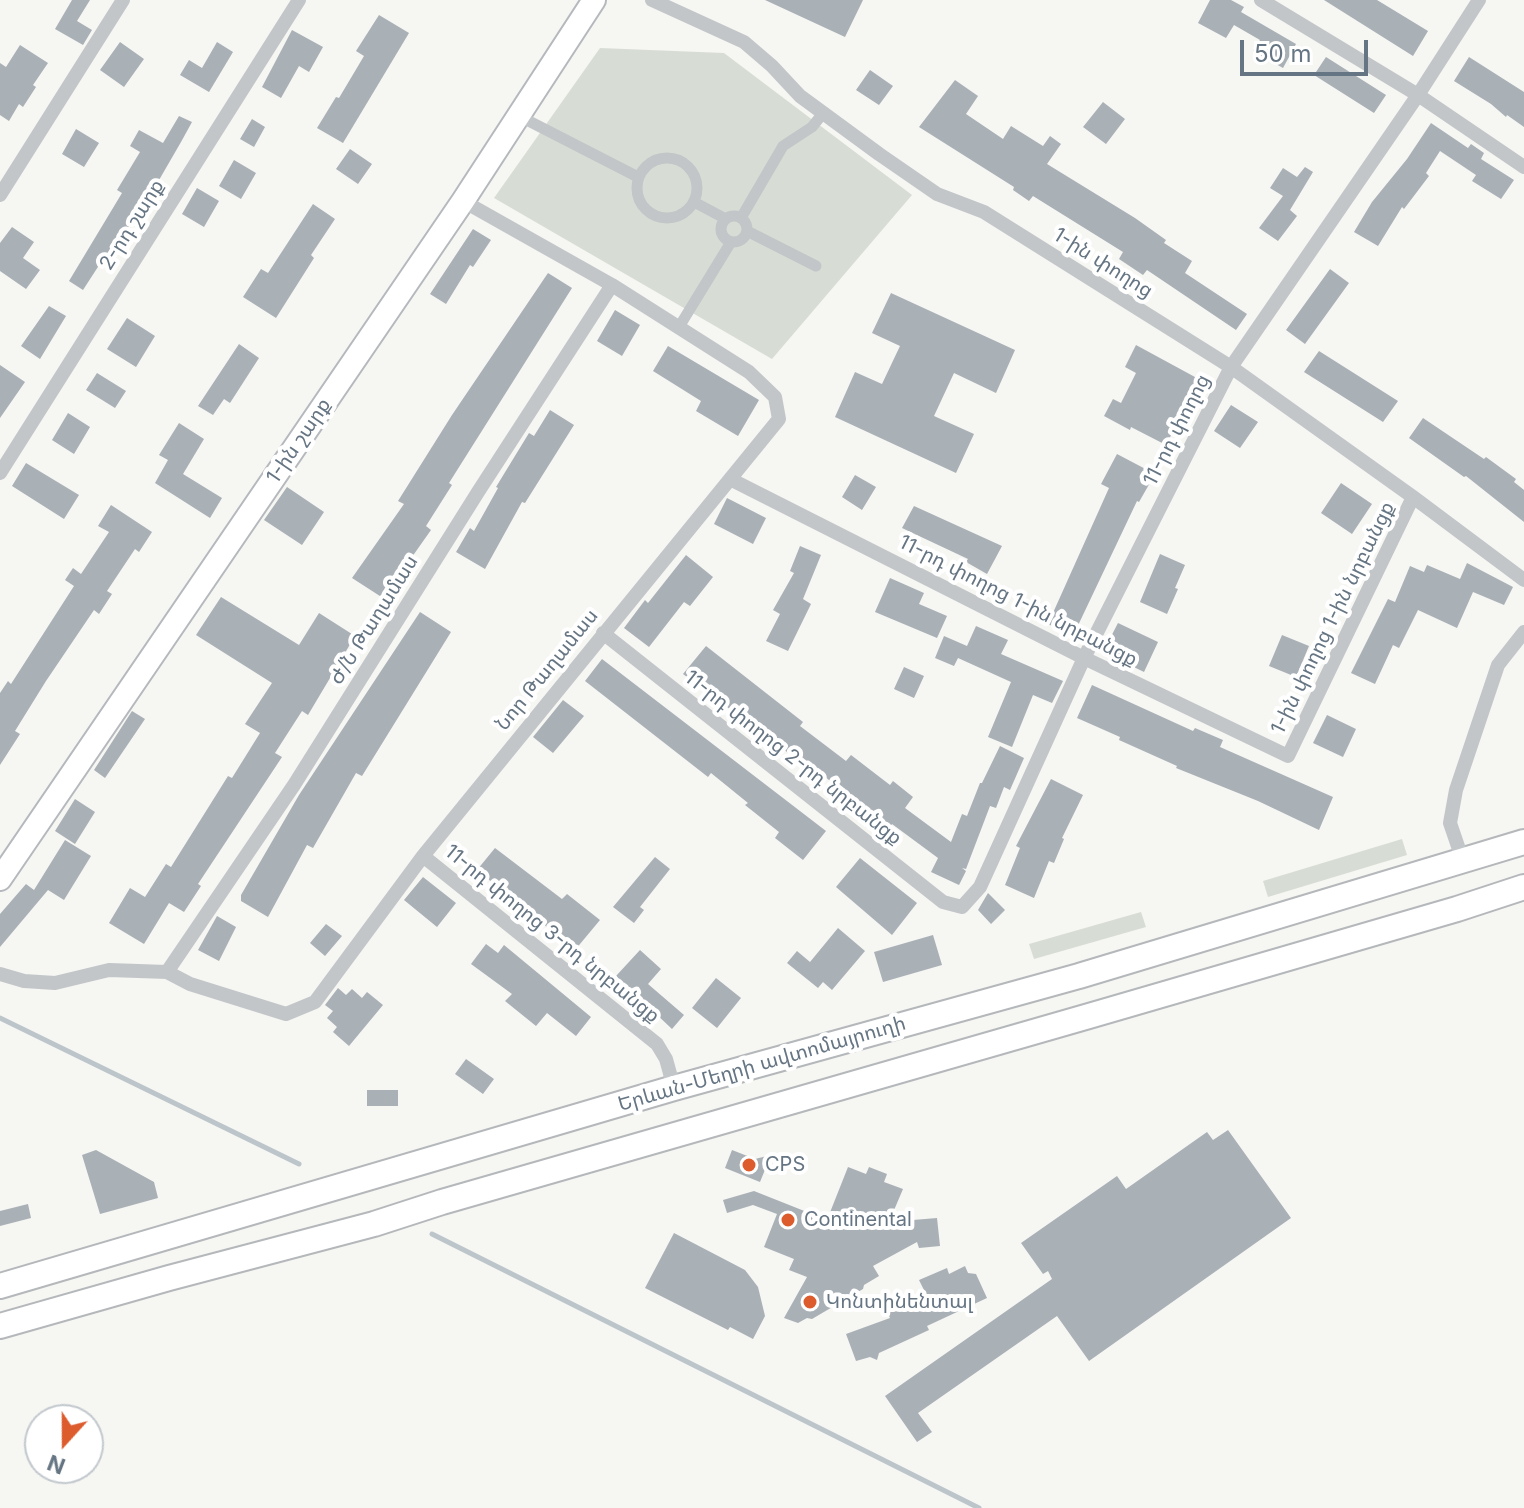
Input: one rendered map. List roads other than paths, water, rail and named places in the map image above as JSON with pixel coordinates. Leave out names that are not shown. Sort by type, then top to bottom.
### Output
[{"type":"highway","name":"Երևան-Մեղրի ավտոմայրուղի","points":[[0,1286],[674,1088],[1064,980],[1524,842]]},
{"type":"highway","points":[[0,1326],[374,1224],[1524,887]]},
{"type":"main road","name":"1-ին շարք","points":[[0,879],[463,201],[594,0]]},
{"type":"street","points":[[0,195],[123,0]]},
{"type":"street","name":"2-րդ շարք","points":[[0,473],[299,0]]},
{"type":"street","name":"1-ին փողոց","points":[[652,0],[744,42],[800,96],[879,154],[937,194],[984,212],[1231,367],[1524,580]]},
{"type":"street","points":[[1261,0],[1418,95],[1524,167]]},
{"type":"street","name":"11-րդ փողոց","points":[[962,907],[980,887],[1084,658],[1231,367],[1418,95],[1479,0]]},
{"type":"street","points":[[741,218],[783,146],[812,127],[824,112]]},
{"type":"street","points":[[519,116],[638,177]]},
{"type":"street","points":[[660,158],[680,161],[694,174],[697,183],[694,202],[688,211],[669,219],[650,214],[638,197],[638,177],[660,158]]},
{"type":"street","name":"Նոր Թաղամաս","points":[[0,974],[24,981],[55,983],[109,970],[167,972],[190,984],[286,1014],[315,1002],[423,856],[779,419],[775,397],[749,372],[612,285],[463,201]]},
{"type":"street","points":[[694,202],[726,219]]},
{"type":"street","points":[[679,327],[731,242],[743,239],[747,231],[746,223],[733,216],[726,219],[721,230],[731,242]]},
{"type":"street","points":[[747,231],[816,266]]},
{"type":"street","name":"Ժ/Ն Թաղամաս","points":[[167,972],[294,785],[612,285]]},
{"type":"street","name":"11-րդ փողոց 1-ին նրբանցք","points":[[730,479],[1084,658],[1288,756]]},
{"type":"street","name":"1-ին փողոց 1-ին նրբանցք","points":[[1288,756],[1413,497]]},
{"type":"street","points":[[1463,861],[1450,823],[1456,790],[1498,665],[1524,632]]},
{"type":"street","name":"11-րդ փողոց 2-րդ նրբանցք","points":[[603,633],[943,902],[962,907]]},
{"type":"street","name":"11-րդ փողոց 3-րդ նրբանցք","points":[[423,856],[657,1044],[666,1059],[674,1088]]},
{"type":"waterway","points":[[0,1018],[299,1164]]},
{"type":"waterway","points":[[432,1234],[979,1508]]},
{"type":"place","name":"CPS","points":[[749,1165]]},
{"type":"place","name":"Continental","points":[[788,1220]]},
{"type":"place","name":"Կոնտինենտալ","points":[[810,1302]]}]
